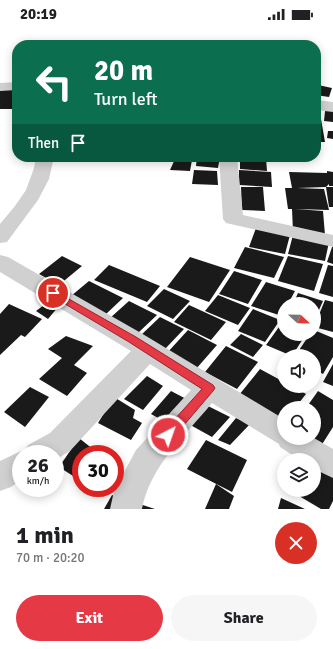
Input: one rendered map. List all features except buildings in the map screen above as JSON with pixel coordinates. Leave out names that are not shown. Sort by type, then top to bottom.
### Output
[{"type":"street","points":[[0,87],[12,86]]},
{"type":"street","points":[[321,106],[333,107]]},
{"type":"street","points":[[0,237],[31,196],[44,168],[45,162]]},
{"type":"street","points":[[228,162],[233,219],[333,241]]},
{"type":"street","points":[[0,262],[148,350],[277,430]]},
{"type":"street","points":[[54,445],[60,442],[148,350]]},
{"type":"street","points":[[126,509],[130,491],[147,459],[209,388]]},
{"type":"street","points":[[301,445],[333,465]]},
{"type":"street","points":[[0,477],[12,470]]},
{"type":"route","points":[[53,293],[209,388],[168,435]]}]
